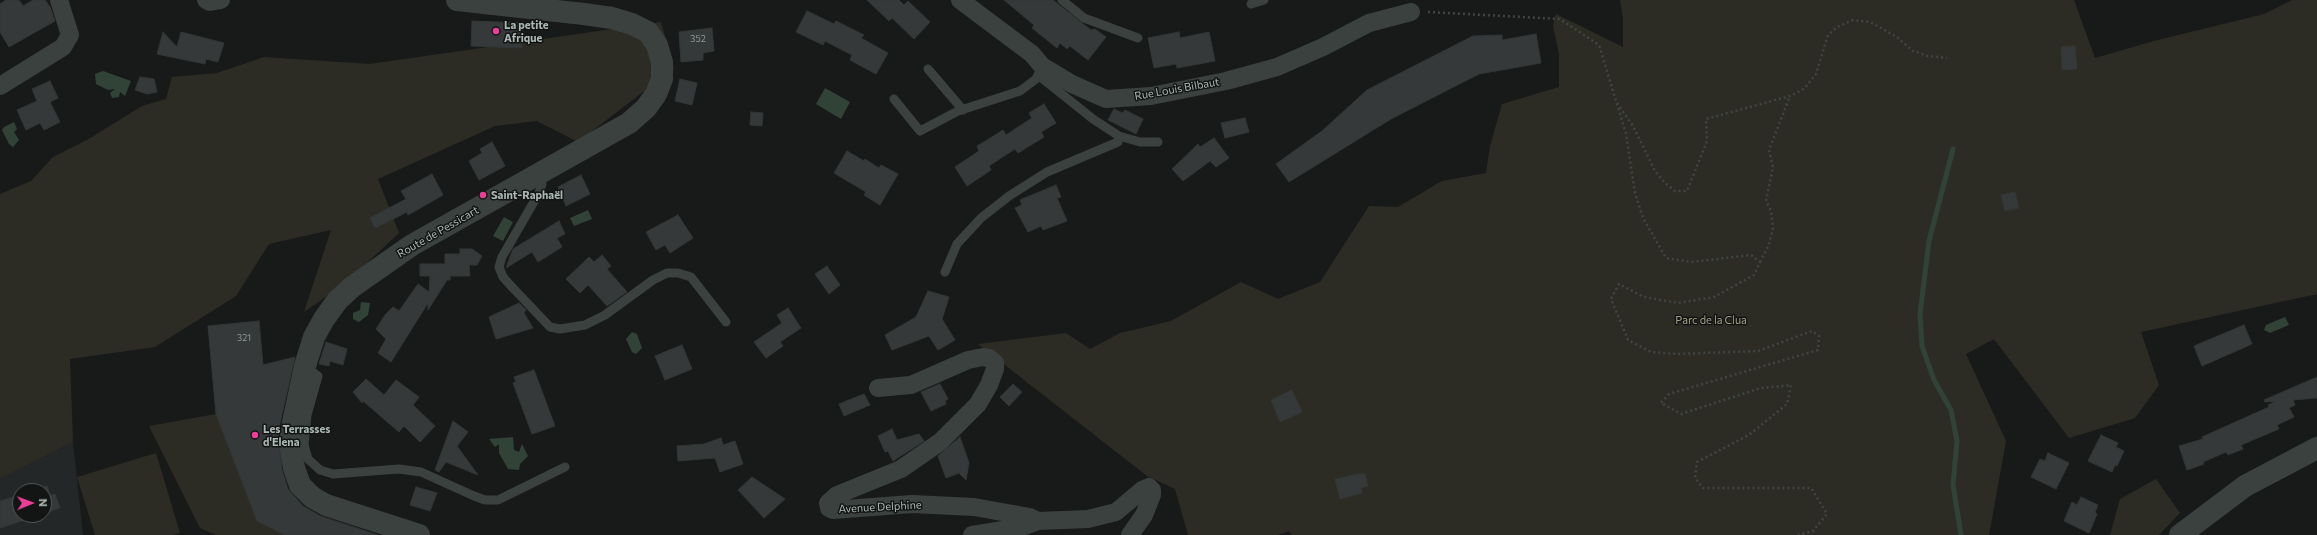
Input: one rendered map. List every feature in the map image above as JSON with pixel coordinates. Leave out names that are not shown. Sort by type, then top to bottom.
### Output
[{"type":"street","points":[[0,86],[63,47],[70,35],[59,0]]},
{"type":"street","points":[[206,0],[221,0]]},
{"type":"street","name":"Route de Pessicart","points":[[419,535],[326,506],[312,497],[300,485],[292,456],[291,432],[305,366],[314,337],[324,319],[337,301],[352,287],[412,245],[608,137],[629,123],[646,108],[656,94],[662,79],[662,62],[657,46],[648,32],[632,24],[612,18],[457,0]]},
{"type":"street","name":"Rue Louis Bilbaut","points":[[960,0],[1032,54],[1040,70],[1106,99],[1151,96],[1226,81],[1277,66],[1322,47],[1369,23],[1411,12]]},
{"type":"street","name":"Avenue Delphine","points":[[878,388],[911,385],[968,360],[983,357],[989,358],[995,363],[995,369],[989,385],[978,404],[940,442],[901,469],[838,495],[828,503],[829,508],[833,510],[912,504],[974,507],[1030,517],[1038,521],[1088,519],[1116,512],[1142,490],[1149,487],[1152,490],[1152,495],[1144,515],[1130,535]]},
{"type":"street","points":[[2180,535],[2245,486],[2317,448]]},
{"type":"street","points":[[972,535],[1026,526],[1038,521]]},
{"type":"lane","points":[[1062,0],[1084,18],[1138,38]]},
{"type":"lane","points":[[1251,4],[1264,0]]},
{"type":"lane","points":[[928,70],[963,110]]},
{"type":"lane","points":[[894,99],[920,131],[963,110],[1020,91],[1036,79],[1040,70],[1093,119],[1119,136],[1140,142],[1158,142]]},
{"type":"lane","points":[[946,272],[957,244],[981,218],[1009,196],[1047,172],[1109,147],[1118,142],[1119,136]]},
{"type":"lane","points":[[539,175],[542,184],[539,193],[502,257],[500,267],[503,277],[512,288],[550,327],[560,329],[584,325],[604,315],[652,280],[667,273],[678,272],[691,277],[726,322]]},
{"type":"lane","points":[[305,366],[318,376],[307,415],[304,445],[308,459],[320,470],[332,474],[399,469],[421,472],[474,496],[485,500],[498,500],[565,467]]},
{"type":"path","points":[[1411,12],[1560,19],[1599,45],[1626,134],[1635,193],[1643,218],[1666,258],[1691,262],[1750,255],[1760,262]]},
{"type":"path","points":[[1616,101],[1633,126],[1655,171],[1665,184],[1675,191],[1687,191],[1707,141],[1706,119],[1790,96],[1804,89],[1816,74],[1828,35],[1837,27],[1853,20],[1870,22],[1897,37],[1913,51],[1928,56],[1947,58]]},
{"type":"path","points":[[1790,96],[1769,150],[1773,167],[1766,201],[1771,211],[1773,228],[1769,245],[1754,275],[1714,297],[1678,303],[1644,297],[1620,284],[1611,299],[1628,340],[1651,352],[1678,354],[1758,351],[1812,332],[1819,336],[1818,350],[1669,394],[1661,403],[1681,414],[1761,388],[1791,385],[1787,404],[1749,436],[1697,462],[1695,478],[1703,488],[1811,488],[1827,514],[1813,531],[1798,535]]},
{"type":"shaded area","points":[[103,71],[131,81],[125,96],[120,92],[119,97],[112,98],[110,93],[115,89],[108,90],[96,84],[95,74]]},
{"type":"shaded area","points":[[825,88],[850,102],[841,119],[816,104]]},
{"type":"shaded area","points":[[14,122],[17,129],[14,132],[19,140],[13,147],[9,144],[2,130],[4,127]]},
{"type":"shaded area","points":[[588,210],[592,219],[574,226],[570,218]]},
{"type":"shaded area","points":[[504,217],[513,222],[503,241],[493,236]]},
{"type":"shaded area","points":[[361,302],[370,303],[368,315],[359,322],[353,319],[353,313],[360,310]]},
{"type":"shaded area","points":[[2285,317],[2289,325],[2270,333],[2264,330],[2266,325]]},
{"type":"shaded area","points":[[632,332],[637,334],[642,348],[636,354],[632,352],[626,339]]},
{"type":"shaded area","points":[[513,437],[514,450],[519,452],[522,444],[528,456],[520,464],[519,470],[508,469],[499,453],[499,444],[495,447],[489,439]]},
{"type":"shaded area","points":[[73,442],[83,535],[0,535],[0,479]]},
{"type":"green space","name":"Parc de la Clua","points":[[1620,0],[2074,0],[2095,58],[2154,41],[2264,14],[2292,0],[2317,0],[2317,294],[2141,332],[2159,385],[2135,418],[2069,438],[1994,339],[1966,354],[2006,441],[1989,535],[1292,535],[1289,531],[1278,535],[1188,535],[1175,489],[1147,476],[978,344],[1066,333],[1090,349],[1120,333],[1171,321],[1241,282],[1278,299],[1320,282],[1369,206],[1398,207],[1442,181],[1486,173],[1490,146],[1502,104],[1559,87],[1559,54],[1553,26],[1556,14],[1623,47],[1623,18]]},
{"type":"green space","points":[[661,22],[674,68],[578,142],[537,121],[495,126],[378,179],[399,233],[343,285],[304,312],[331,230],[269,244],[236,296],[155,347],[70,359],[73,442],[0,479],[0,194],[31,181],[53,157],[87,140],[142,106],[166,99],[172,77],[217,73],[264,57],[370,64]]},
{"type":"green space","points":[[216,414],[257,521],[285,535],[216,535],[200,528],[149,426]]},
{"type":"green space","points":[[156,453],[180,533],[173,535],[95,535],[77,477]]},
{"type":"green space","points":[[2156,479],[2180,513],[2159,535],[2110,535],[2120,499]]},
{"type":"building","points":[[6,0],[19,0],[23,6],[33,0],[45,0],[50,7],[55,21],[9,47],[0,32],[0,4]]},
{"type":"building","points":[[867,0],[899,0],[904,5],[908,1],[930,22],[914,39],[892,18],[889,21]]},
{"type":"building","points":[[1004,0],[1053,0],[1091,30],[1095,29],[1106,37],[1088,60],[1070,46],[1067,49],[1060,43],[1057,48],[1032,28],[1034,25]]},
{"type":"building","points":[[807,11],[834,24],[836,21],[864,35],[861,38],[888,53],[876,74],[850,60],[852,55],[825,41],[823,45],[796,32]]},
{"type":"building","name":"La petite Afrique","points":[[472,21],[523,23],[522,48],[471,46]]},
{"type":"building","points":[[712,28],[714,51],[703,53],[703,60],[681,62],[679,32]]},
{"type":"building","points":[[163,32],[177,47],[181,32],[224,43],[218,62],[206,59],[205,64],[157,54]]},
{"type":"building","points":[[1179,32],[1180,38],[1209,32],[1215,61],[1177,68],[1176,64],[1154,68],[1148,38]]},
{"type":"building","points":[[1536,34],[1541,63],[1479,74],[1391,119],[1289,182],[1276,164],[1322,131],[1367,90],[1473,36],[1502,35],[1502,40]]},
{"type":"building","points":[[2075,46],[2077,69],[2062,70],[2061,47]]},
{"type":"building","points":[[140,77],[154,79],[157,92],[147,94],[135,90]]},
{"type":"building","points":[[680,79],[697,83],[692,105],[675,101]]},
{"type":"building","points":[[50,81],[58,98],[50,102],[60,122],[44,130],[40,123],[26,130],[17,110],[37,101],[32,89]]},
{"type":"building","points":[[1044,104],[1056,123],[1041,132],[1044,137],[1018,153],[1015,149],[989,166],[991,170],[967,186],[955,167],[979,151],[977,146],[1003,130],[1006,135],[1032,118],[1029,113]]},
{"type":"building","points":[[1114,109],[1123,113],[1125,110],[1143,119],[1136,134],[1108,120]]},
{"type":"building","points":[[751,112],[763,113],[762,126],[750,125]]},
{"type":"building","points":[[1245,118],[1249,132],[1225,138],[1221,123]]},
{"type":"building","points":[[1214,138],[1229,158],[1216,167],[1210,161],[1183,181],[1172,169],[1198,144],[1200,147]]},
{"type":"building","points":[[492,142],[505,166],[479,180],[469,161],[482,153],[480,149]]},
{"type":"building","points":[[847,151],[864,161],[865,159],[879,168],[881,165],[898,174],[880,205],[864,195],[866,192],[834,173]]},
{"type":"building","points":[[432,174],[443,195],[408,215],[407,212],[375,228],[370,218],[406,199],[401,191]]},
{"type":"building","points":[[581,175],[590,194],[566,206],[558,187]]},
{"type":"building","points":[[1056,185],[1061,197],[1057,198],[1067,221],[1043,230],[1041,226],[1028,232],[1015,208],[1022,205],[1020,200]]},
{"type":"building","points":[[2015,192],[2019,208],[2005,211],[2001,195]]},
{"type":"building","points":[[678,215],[693,238],[670,253],[665,245],[656,250],[646,232]]},
{"type":"building","points":[[559,221],[565,234],[557,238],[562,247],[538,262],[532,252],[506,268],[513,249]]},
{"type":"building","points":[[460,249],[472,249],[482,256],[477,265],[469,265],[470,276],[450,276],[450,280],[447,280],[428,310],[428,303],[391,362],[378,353],[386,339],[376,329],[385,315],[393,307],[399,311],[418,284],[429,292],[430,276],[420,276],[420,264],[445,264],[445,254],[460,254]]},
{"type":"building","points":[[602,255],[611,266],[607,269],[627,292],[607,306],[588,285],[580,293],[566,279],[589,257],[594,262]]},
{"type":"building","points":[[827,266],[840,285],[829,294],[815,274]]},
{"type":"building","points":[[928,291],[949,297],[942,319],[955,340],[938,350],[929,336],[892,350],[885,335],[916,317]]},
{"type":"building","points":[[519,303],[526,310],[524,313],[533,328],[496,339],[489,317]]},
{"type":"building","points":[[788,308],[801,328],[780,342],[783,346],[766,358],[754,342],[782,323],[777,315]]},
{"type":"building","name":"Les Terrasses d'Elena","points":[[259,321],[263,365],[295,357],[278,432],[282,470],[288,489],[303,506],[320,516],[378,535],[285,535],[257,521],[216,414],[208,326]]},
{"type":"building","points":[[2244,325],[2252,344],[2202,366],[2194,346]]},
{"type":"building","points":[[326,342],[347,349],[343,365],[330,361],[329,366],[319,364]]},
{"type":"building","points":[[682,345],[692,369],[665,380],[655,356]]},
{"type":"building","points":[[534,370],[555,426],[532,434],[513,383],[516,382],[514,377]]},
{"type":"building","points":[[2317,377],[2317,398],[2293,400],[2295,405],[2289,408],[2294,417],[2277,425],[2279,429],[2241,445],[2243,449],[2228,455],[2226,452],[2203,462],[2204,464],[2187,470],[2179,446],[2203,439],[2202,437],[2269,407],[2268,405],[2276,401],[2265,402],[2264,400]]},
{"type":"building","points":[[366,379],[384,395],[396,380],[419,397],[413,405],[435,426],[420,442],[404,426],[399,432],[363,401],[362,403],[353,392]]},
{"type":"building","points":[[940,384],[948,399],[945,401],[946,404],[931,411],[921,392]]},
{"type":"building","points":[[1013,384],[1022,392],[1009,406],[1000,397]]},
{"type":"building","points":[[1292,390],[1302,412],[1280,422],[1271,400]]},
{"type":"building","points":[[864,394],[870,405],[844,416],[839,404]]},
{"type":"building","points":[[453,421],[468,432],[457,446],[478,475],[446,462],[439,472],[435,470]]},
{"type":"building","points":[[892,429],[897,440],[919,434],[924,441],[893,461],[888,451],[885,452],[878,436]]},
{"type":"building","points":[[2101,435],[2118,443],[2116,447],[2124,451],[2117,466],[2115,465],[2112,472],[2088,461]]},
{"type":"building","points":[[960,437],[969,463],[966,480],[959,473],[946,478],[938,456]]},
{"type":"building","points":[[721,438],[723,445],[735,441],[743,464],[720,472],[715,458],[678,461],[677,446],[704,444]]},
{"type":"building","points":[[2048,453],[2069,463],[2056,489],[2031,477],[2040,459],[2045,461]]},
{"type":"building","points":[[1365,474],[1368,486],[1361,488],[1362,493],[1340,499],[1335,479]]},
{"type":"building","points":[[752,477],[785,499],[764,518],[738,490]]},
{"type":"building","points":[[416,487],[437,493],[430,511],[410,505]]},
{"type":"building","points":[[55,494],[60,508],[52,510],[52,495]]},
{"type":"building","points":[[12,497],[12,523],[15,523],[0,528],[0,501]]},
{"type":"building","points":[[2081,497],[2098,505],[2095,512],[2097,514],[2089,533],[2064,521],[2072,502],[2077,505]]},
{"type":"waterway","points":[[1953,149],[1929,241],[1920,314],[1922,346],[1934,380],[1951,410],[1957,441],[1953,485],[1961,535]]},
{"type":"place","name":"La petite Afrique","points":[[496,31]]},
{"type":"place","name":"Saint-Raphaël","points":[[483,195]]},
{"type":"place","name":"Les Terrasses d'Elena","points":[[255,435]]}]
